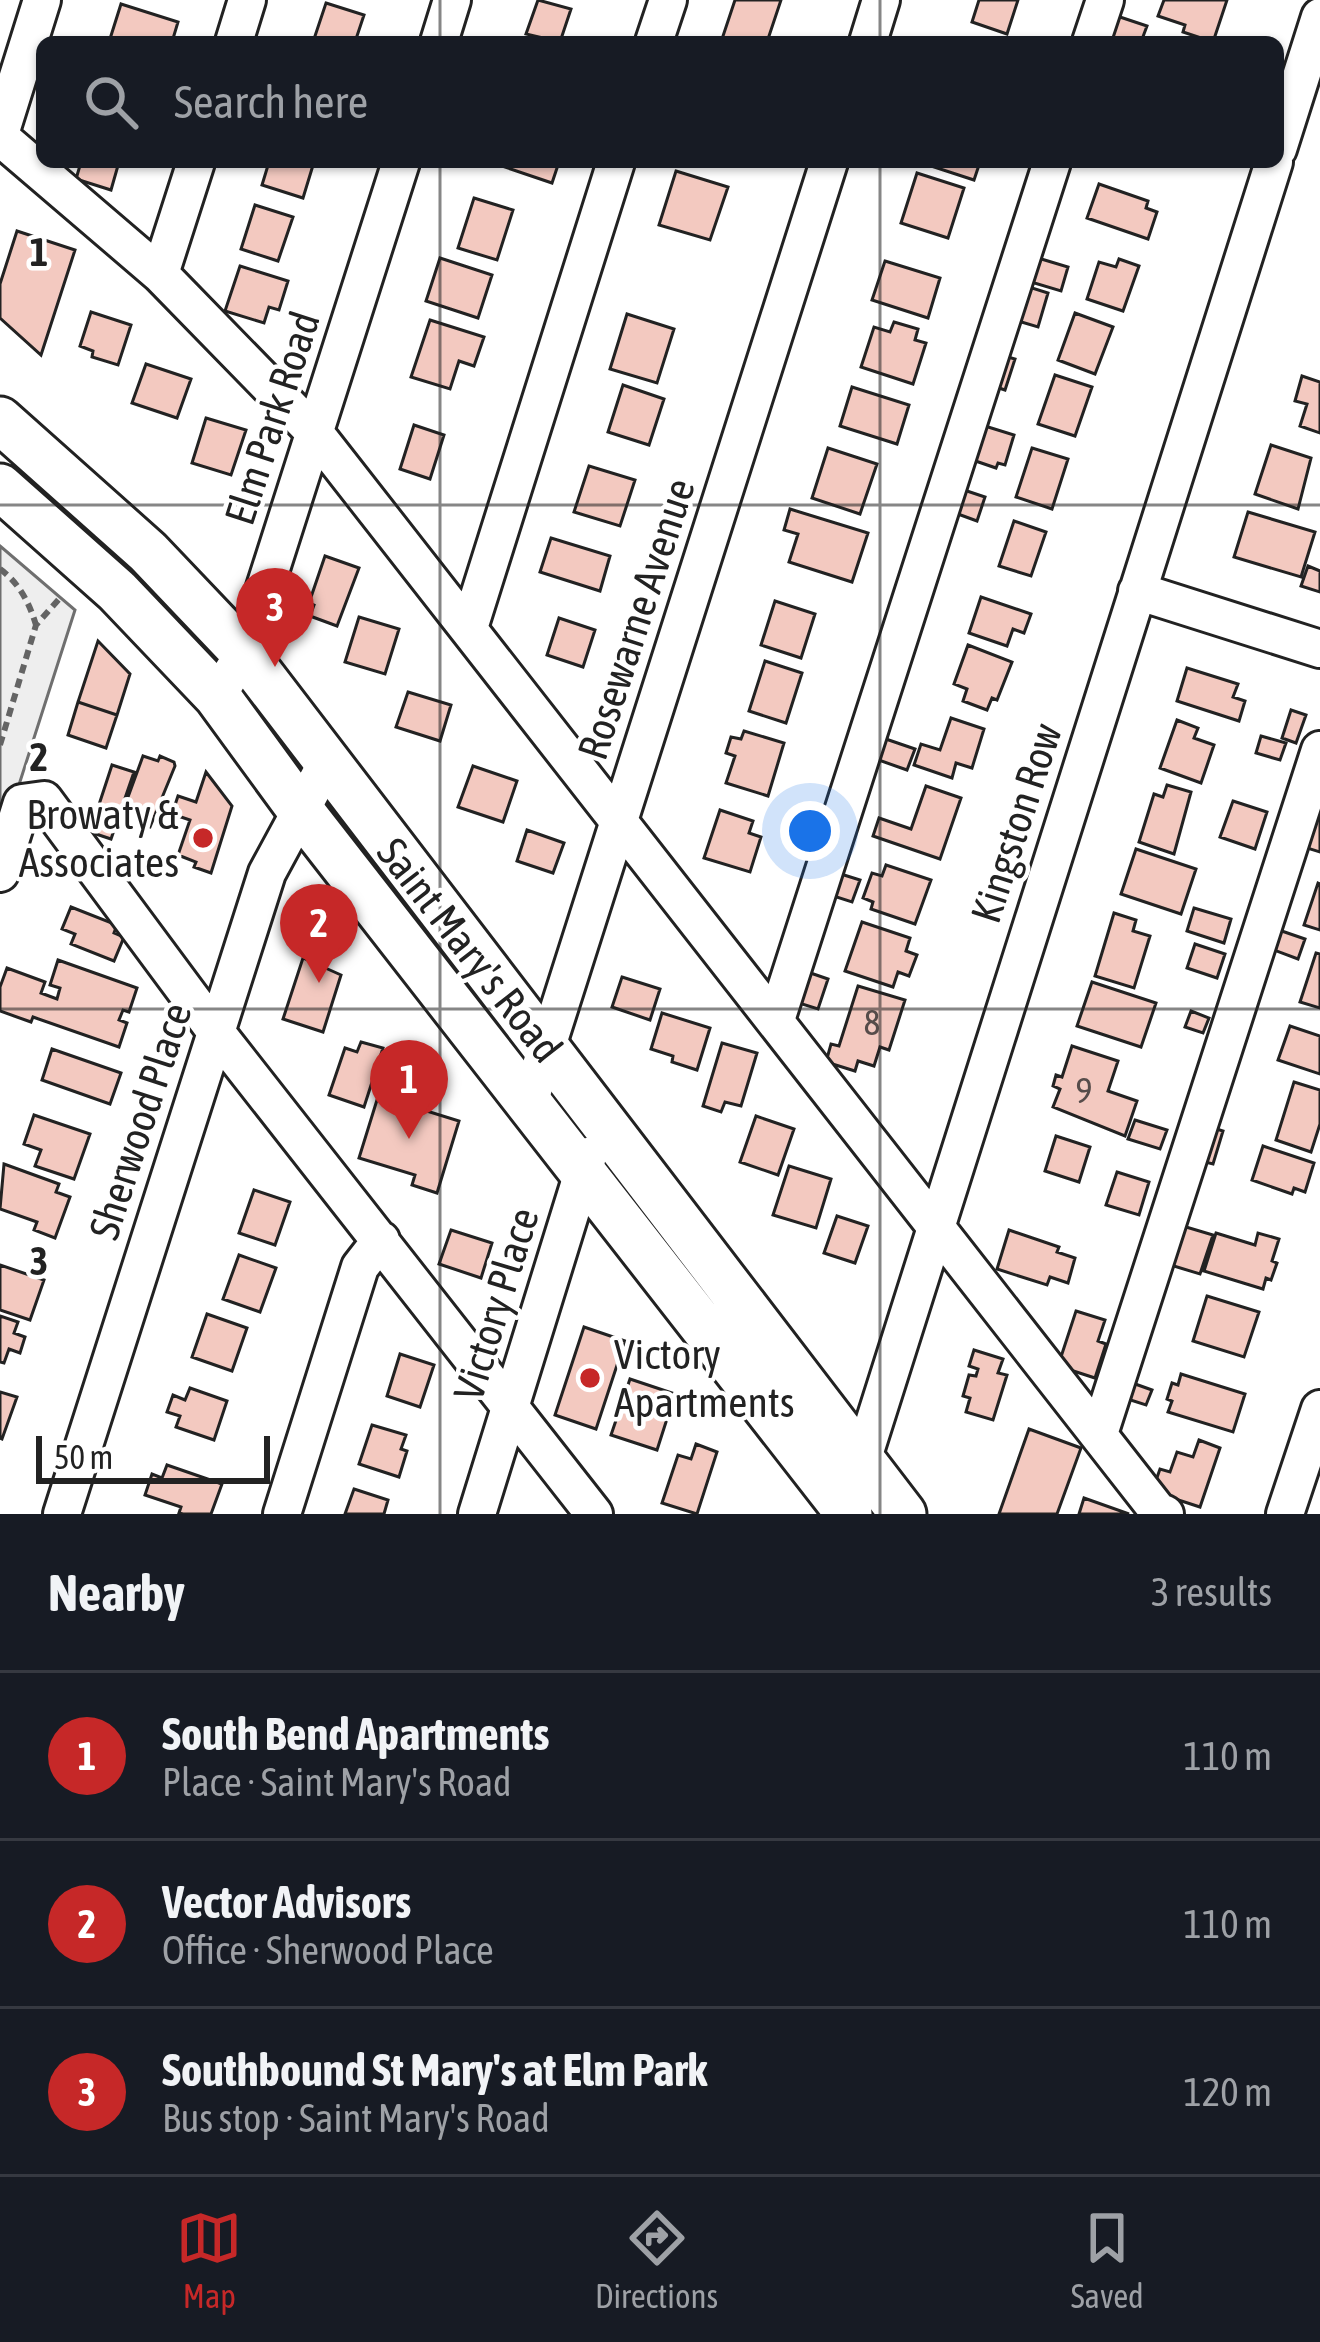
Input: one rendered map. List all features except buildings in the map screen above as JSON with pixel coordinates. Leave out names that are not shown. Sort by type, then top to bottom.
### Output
[{"type":"main road","name":"Saint Mary's Road","points":[[0,420],[148,552],[244,652],[903,1514]]},
{"type":"main road","name":"Saint Mary's Road","points":[[0,488],[117,591],[217,696],[301,811],[849,1514]]},
{"type":"street","points":[[36,166],[0,135],[42,0]]},
{"type":"street","points":[[236,36],[248,0]]},
{"type":"street","points":[[441,36],[452,0]]},
{"type":"street","points":[[656,36],[668,0]]},
{"type":"street","points":[[870,36],[881,0]]},
{"type":"street","points":[[1093,36],[1105,0]]},
{"type":"street","points":[[1284,129],[1320,17]]},
{"type":"street","points":[[38,168],[160,274],[315,433],[1158,1511],[1165,1514]]},
{"type":"street","points":[[160,274],[194,168]]},
{"type":"street","name":"Elm Park Road","points":[[217,696],[244,652],[399,168]]},
{"type":"street","points":[[469,628],[614,168]]},
{"type":"street","name":"Rosewarne Avenue","points":[[529,1103],[828,168]]},
{"type":"street","points":[[776,1020],[1050,168]]},
{"type":"street","name":"Kingston Row","points":[[861,1514],[862,1461],[1272,168]]},
{"type":"street","points":[[1137,591],[1320,649]]},
{"type":"street","points":[[1099,1434],[1320,750]]},
{"type":"street","name":"Sherwood Place","points":[[62,1514],[267,872],[326,764]]},
{"type":"street","points":[[0,873],[22,802],[44,800],[216,1032],[595,1514]]},
{"type":"street","name":"Victory Place","points":[[477,1514],[598,1118]]},
{"type":"street","points":[[282,1514],[360,1267],[381,1240]]},
{"type":"street","points":[[1285,1514],[1320,1408]]},
{"type":"path","points":[[0,569],[23,593],[36,625]]},
{"type":"path","points":[[0,745],[36,625],[60,598]]},
{"type":"shaded area","points":[[0,546],[75,610],[0,844]]},
{"type":"place","name":"Southbound St Mary's at Elm Park","points":[[275,667]]},
{"type":"place","name":"Browaty & Associates","points":[[203,838]]},
{"type":"place","name":"Vector Advisors","points":[[319,983]]},
{"type":"place","name":"South Bend Apartments","points":[[409,1139]]},
{"type":"place","name":"Victory Apartments","points":[[590,1378]]}]
